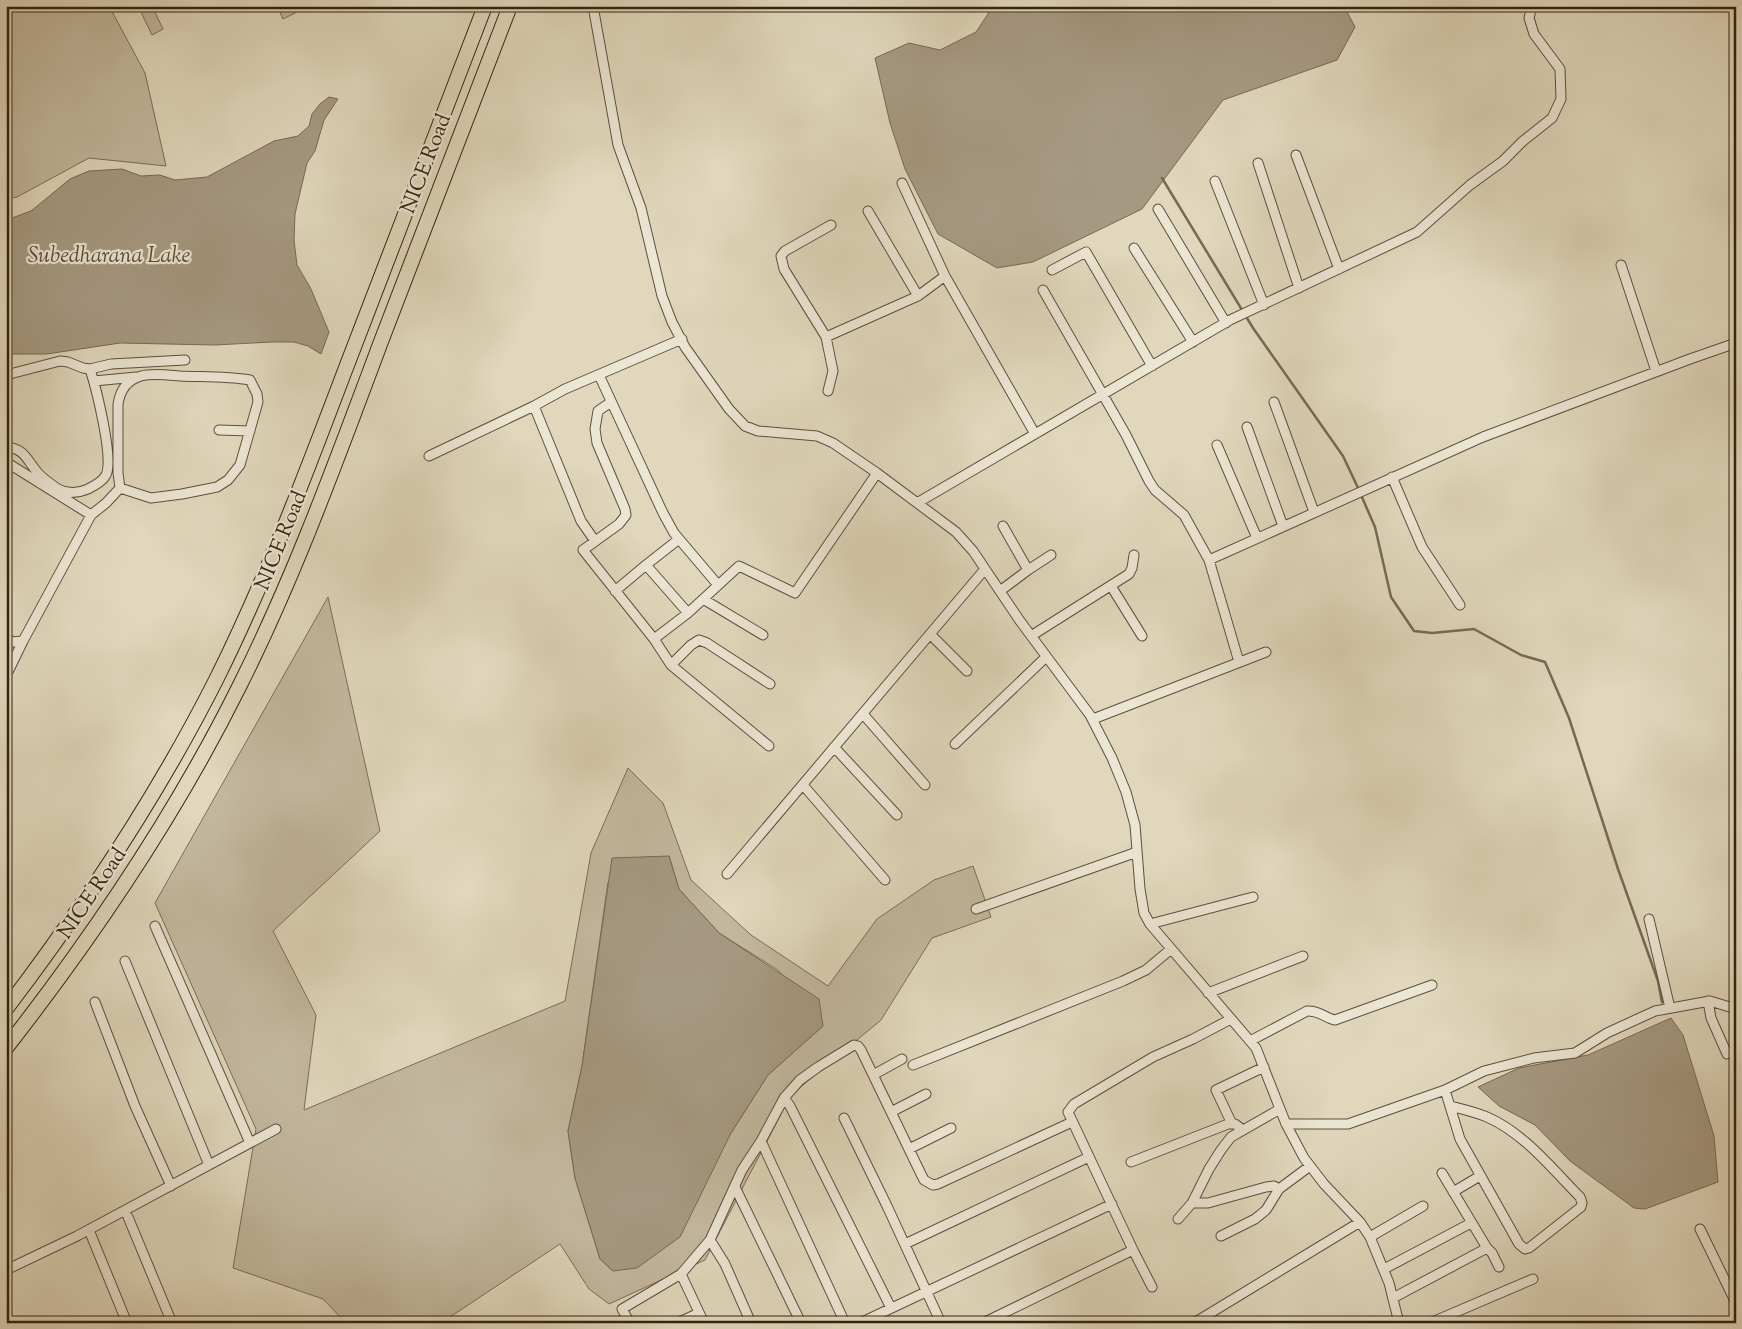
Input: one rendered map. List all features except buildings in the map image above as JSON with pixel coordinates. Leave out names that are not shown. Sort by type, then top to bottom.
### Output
[{"type":"highway","name":"NICE Road","points":[[6,1008],[44,959],[116,854],[161,780],[228,654],[272,558],[485,6]]},
{"type":"highway","name":"NICE Road","points":[[6,1048],[72,960],[126,882],[207,749],[255,654],[301,552],[430,210],[510,6]]},
{"type":"street","points":[[593,6],[618,145],[641,208],[662,296],[672,322],[696,363],[729,409],[745,426],[758,431],[817,436],[833,443],[956,532],[973,551],[1030,636],[1093,719],[1112,758],[1126,792],[1136,825],[1140,889],[1144,913],[1150,924],[1256,1048],[1286,1124],[1310,1166],[1324,1184],[1360,1222],[1370,1237],[1384,1269],[1399,1323]]},
{"type":"street","points":[[917,503],[1226,323],[1417,232],[1470,185],[1503,161],[1523,141],[1552,118],[1561,99],[1560,69],[1534,34],[1528,18],[1532,6]]},
{"type":"street","points":[[1296,155],[1339,269]]},
{"type":"street","points":[[1258,163],[1298,288]]},
{"type":"street","points":[[1215,181],[1264,304]]},
{"type":"street","points":[[902,183],[945,276],[1035,434]]},
{"type":"street","points":[[1158,209],[1226,323]]},
{"type":"street","points":[[868,211],[918,296]]},
{"type":"street","points":[[828,392],[832,371],[826,337],[784,269],[780,256],[785,251],[831,225]]},
{"type":"street","points":[[1134,248],[1194,342]]},
{"type":"street","points":[[1052,270],[1086,252],[1152,366]]},
{"type":"street","points":[[1622,265],[1656,371]]},
{"type":"street","points":[[826,337],[918,296],[945,276]]},
{"type":"street","points":[[1043,290],[1126,435],[1149,482],[1155,490],[1184,515],[1209,560],[1239,662]]},
{"type":"street","points":[[429,456],[534,406],[565,389],[682,339]]},
{"type":"street","points":[[1209,560],[1483,437],[1656,371],[1736,343]]},
{"type":"street","points":[[6,375],[60,361],[83,368],[90,368],[112,364],[185,360]]},
{"type":"street","points":[[6,447],[16,448],[28,459],[38,474],[59,490],[82,492],[94,486],[106,475],[108,463],[103,418],[90,368]]},
{"type":"street","points":[[94,381],[154,375],[224,377],[250,380],[257,394],[258,402],[240,465],[228,480],[217,487],[151,498],[120,488]]},
{"type":"street","points":[[599,375],[663,513],[679,539],[718,585]]},
{"type":"street","points":[[120,488],[118,473],[119,395],[124,386],[139,376]]},
{"type":"street","points":[[611,402],[598,411],[595,429],[597,443],[626,515],[619,524],[584,550],[654,640],[671,665],[770,746]]},
{"type":"street","points":[[1274,402],[1314,512]]},
{"type":"street","points":[[534,406],[581,521],[595,541]]},
{"type":"street","points":[[1248,427],[1283,526]]},
{"type":"street","points":[[219,430],[250,430]]},
{"type":"street","points":[[1217,446],[1256,538]]},
{"type":"street","points":[[7,465],[90,515]]},
{"type":"street","points":[[654,640],[739,566],[795,593],[877,473]]},
{"type":"street","points":[[1392,477],[1422,547],[1460,605]]},
{"type":"street","points":[[6,676],[90,515],[106,503],[120,488]]},
{"type":"street","points":[[1003,526],[1028,570]]},
{"type":"street","points":[[615,591],[679,539]]},
{"type":"street","points":[[1000,591],[1052,555]]},
{"type":"street","points":[[1030,636],[1129,574],[1134,555]]},
{"type":"street","points":[[646,565],[688,612]]},
{"type":"street","points":[[727,874],[985,569]]},
{"type":"street","points":[[1110,586],[1142,636]]},
{"type":"street","points":[[703,599],[763,635]]},
{"type":"street","points":[[930,634],[966,671]]},
{"type":"street","points":[[6,635],[11,642],[23,641]]},
{"type":"street","points":[[671,665],[691,645],[699,640],[707,643],[770,684]]},
{"type":"street","points":[[1093,719],[1266,652]]},
{"type":"street","points":[[955,744],[1046,657]]},
{"type":"street","points":[[862,714],[925,785]]},
{"type":"street","points":[[834,747],[897,815]]},
{"type":"street","points":[[803,785],[885,880]]},
{"type":"street","points":[[976,909],[1137,852]]},
{"type":"street","points":[[1150,924],[1252,898]]},
{"type":"street","points":[[1649,919],[1670,1008]]},
{"type":"street","points":[[155,926],[250,1143]]},
{"type":"street","points":[[913,1065],[1123,981],[1146,970],[1171,949]]},
{"type":"street","points":[[1208,993],[1304,956]]},
{"type":"street","points":[[125,961],[209,1165]]},
{"type":"street","points":[[1250,1041],[1307,1011],[1315,1010],[1328,1019],[1336,1020],[1432,985]]},
{"type":"street","points":[[1708,1001],[1711,1018],[1726,1054]]},
{"type":"street","points":[[1286,1124],[1348,1124],[1445,1090],[1484,1071],[1534,1058],[1575,1053],[1607,1033],[1655,1011],[1708,1001],[1736,1009]]},
{"type":"street","points":[[95,1002],[135,1106],[171,1186]]},
{"type":"street","points":[[1152,1287],[1068,1112],[1074,1104],[1153,1057],[1231,1019]]},
{"type":"street","points":[[630,1323],[622,1309],[681,1274],[710,1240],[742,1170],[761,1141],[784,1098],[800,1080],[854,1045],[858,1046],[861,1050],[924,1180],[933,1185],[1072,1122]]},
{"type":"street","points":[[873,1075],[902,1059]]},
{"type":"street","points":[[1232,1124],[1216,1090],[1264,1068]]},
{"type":"street","points":[[1445,1090],[1460,1139],[1515,1239],[1524,1249],[1535,1245],[1581,1207],[1580,1197],[1535,1151],[1510,1129],[1486,1117],[1450,1106]]},
{"type":"street","points":[[891,1112],[926,1094]]},
{"type":"street","points":[[784,1098],[790,1106],[891,1308]]},
{"type":"street","points":[[1178,1219],[1192,1203],[1220,1150],[1232,1137],[1280,1109]]},
{"type":"street","points":[[844,1118],[941,1323]]},
{"type":"street","points":[[1131,1162],[1220,1126],[1235,1124],[1243,1130]]},
{"type":"street","points":[[908,1149],[951,1128]]},
{"type":"street","points":[[6,1270],[77,1236],[276,1129]]},
{"type":"street","points":[[761,1141],[845,1323]]},
{"type":"street","points":[[905,1244],[1089,1157]]},
{"type":"street","points":[[1221,1236],[1255,1219],[1266,1210],[1279,1189],[1310,1166]]},
{"type":"street","points":[[1442,1174],[1499,1267]]},
{"type":"street","points":[[1453,1192],[1480,1176]]},
{"type":"street","points":[[1192,1203],[1208,1203],[1266,1187],[1274,1186],[1279,1189]]},
{"type":"street","points":[[735,1187],[801,1323]]},
{"type":"street","points":[[860,1323],[1112,1204]]},
{"type":"street","points":[[1370,1237],[1423,1206]]},
{"type":"street","points":[[128,1217],[172,1323]]},
{"type":"street","points":[[1194,1323],[1360,1222]]},
{"type":"street","points":[[1384,1269],[1471,1223]]},
{"type":"street","points":[[1700,1229],[1736,1303]]},
{"type":"street","points":[[91,1236],[127,1323]]},
{"type":"street","points":[[710,1240],[725,1264],[751,1323]]},
{"type":"street","points":[[1393,1298],[1487,1248]]},
{"type":"street","points":[[983,1323],[1133,1250]]},
{"type":"street","points":[[681,1274],[704,1323]]},
{"type":"street","points":[[1430,1323],[1533,1279]]},
{"type":"street","points":[[677,1323],[699,1313]]},
{"type":"shaded area","points":[[6,6],[109,6],[145,73],[166,166],[89,158],[17,197],[6,199]]},
{"type":"shaded area","points":[[138,6],[152,6],[163,29],[152,35]]},
{"type":"shaded area","points":[[277,6],[299,6],[301,10],[283,19]]},
{"type":"shaded area","points":[[328,597],[380,831],[273,931],[316,1015],[304,1110],[565,1001],[591,853],[628,768],[663,803],[691,880],[751,935],[828,986],[877,919],[934,880],[973,866],[991,917],[932,938],[881,1020],[791,1095],[705,1260],[609,1304],[589,1289],[560,1244],[441,1323],[346,1323],[323,1299],[233,1268],[256,1129],[155,903]],"holes":[[[669,856],[679,889],[719,933],[778,970],[823,1026],[768,1075],[731,1133],[613,1271],[600,1259],[575,1178],[568,1131],[582,1066],[608,882]]]},
{"type":"water","points":[[989,6],[1344,6],[1355,27],[1337,60],[1223,100],[1142,209],[1033,262],[997,268],[938,234],[905,169],[890,123],[875,58],[909,43],[940,50],[976,32],[988,14]]},
{"type":"water","name":"Subedharana Lake","points":[[329,97],[338,99],[324,120],[315,151],[307,163],[295,214],[294,240],[297,265],[311,289],[329,332],[321,354],[308,346],[294,342],[215,345],[120,343],[47,354],[11,354],[6,351],[6,214],[12,218],[31,211],[70,179],[89,171],[122,169],[141,176],[160,175],[175,180],[207,177],[274,141],[298,136],[309,126],[312,114]]},
{"type":"water","points":[[669,856],[679,889],[719,933],[819,999],[823,1026],[768,1075],[731,1133],[680,1237],[637,1268],[613,1271],[600,1259],[575,1178],[568,1131],[582,1066],[612,858]]},
{"type":"water","points":[[1671,1018],[1683,1035],[1714,1136],[1718,1182],[1645,1209],[1634,1208],[1570,1161],[1535,1125],[1499,1106],[1478,1087],[1519,1068],[1588,1055]]},
{"type":"waterway","points":[[1162,178],[1253,328],[1343,456],[1359,490]]},
{"type":"waterway","points":[[1361,495],[1375,527],[1391,597],[1414,631],[1432,633],[1474,629],[1521,655],[1545,662],[1569,718],[1618,869],[1658,981],[1662,1002]]}]
